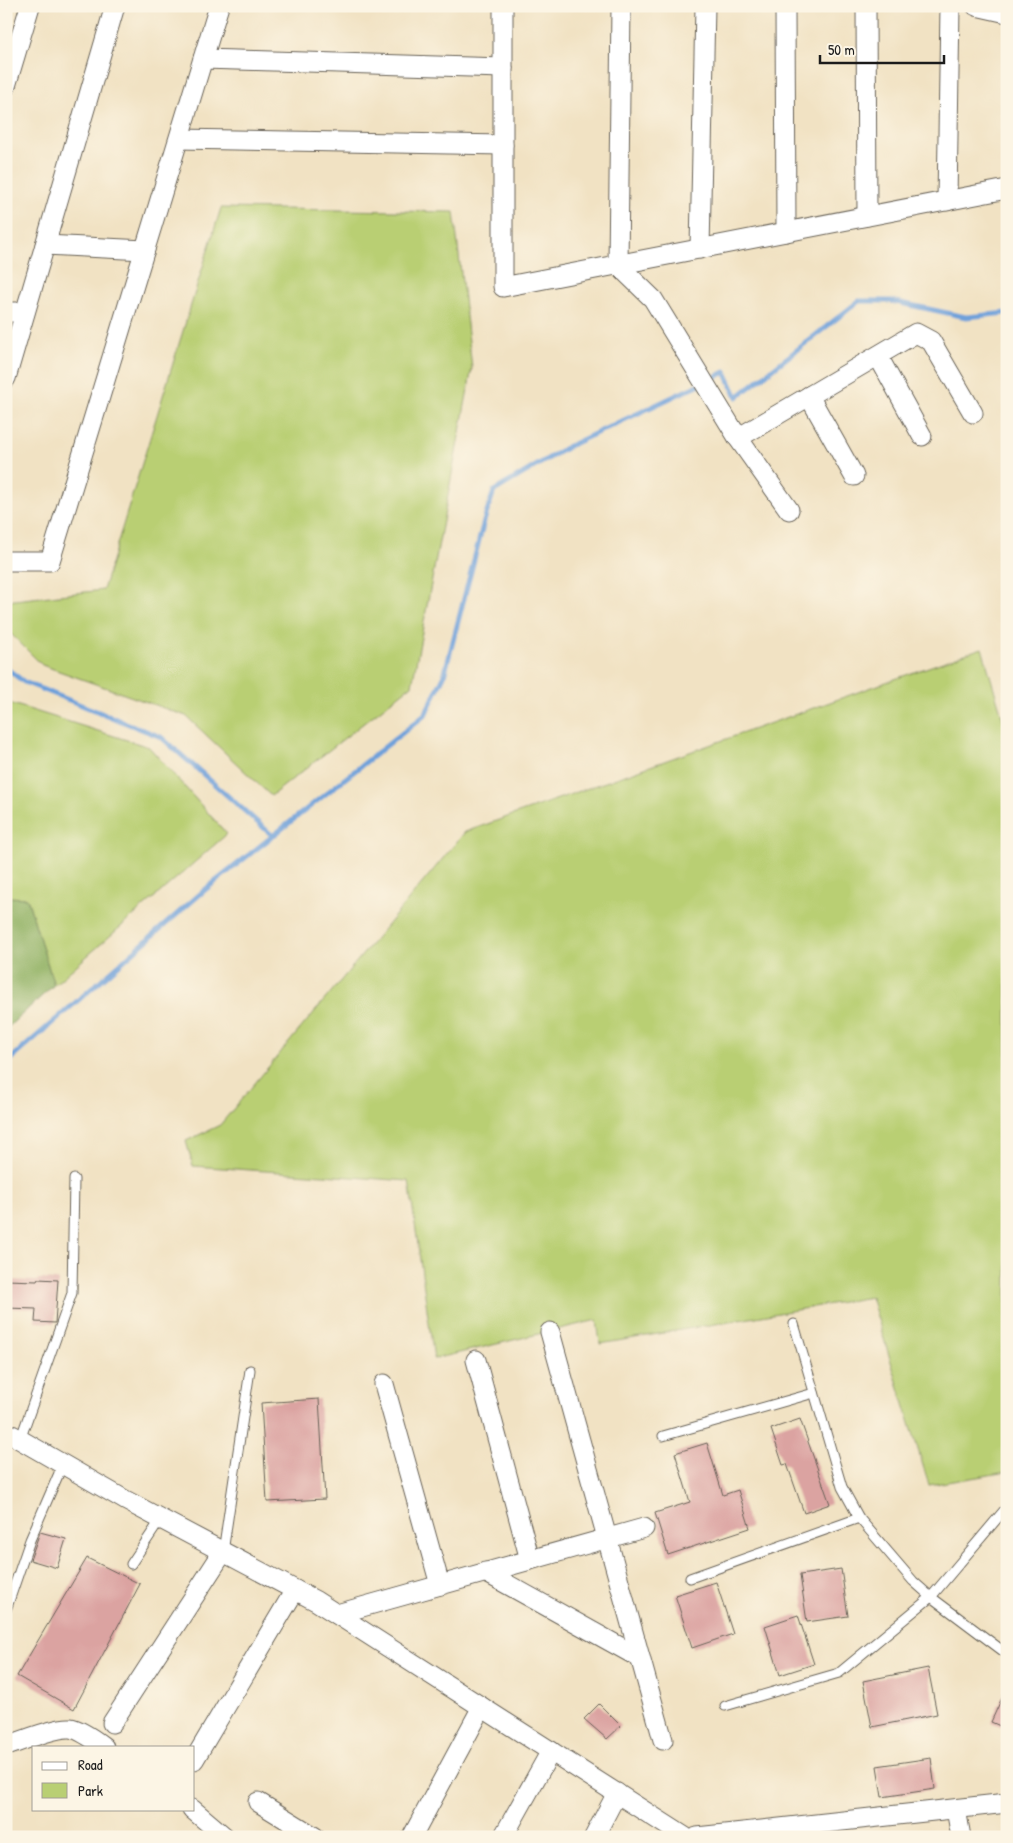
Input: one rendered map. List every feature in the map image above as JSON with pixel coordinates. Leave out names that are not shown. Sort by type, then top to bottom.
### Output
[{"type":"street","points":[[6,86],[30,6]]},
{"type":"street","points":[[6,378],[115,6]]},
{"type":"street","points":[[6,561],[50,561],[219,6]]},
{"type":"street","points":[[503,6],[503,287],[1007,189]]},
{"type":"street","points":[[621,6],[618,265],[653,299],[738,438],[789,510]]},
{"type":"street","points":[[700,249],[705,6]]},
{"type":"street","points":[[785,6],[786,232]]},
{"type":"street","points":[[866,6],[866,216]]},
{"type":"street","points":[[947,200],[950,6]]},
{"type":"street","points":[[976,6],[1007,14]]},
{"type":"street","points":[[203,59],[503,68]]},
{"type":"street","points":[[179,139],[503,145]]},
{"type":"street","points":[[45,245],[145,250]]},
{"type":"street","points":[[6,312],[25,312]]},
{"type":"street","points":[[738,438],[916,333],[931,341],[973,413]]},
{"type":"street","points":[[878,356],[922,436]]},
{"type":"street","points":[[809,396],[854,476]]},
{"type":"street","points":[[550,1332],[663,1740]]},
{"type":"street","points":[[476,1360],[530,1560]]},
{"type":"street","points":[[384,1384],[440,1585]]},
{"type":"street","points":[[13,1437],[336,1614],[685,1837]]},
{"type":"street","points":[[336,1614],[644,1528]]},
{"type":"street","points":[[112,1723],[223,1552]]},
{"type":"street","points":[[484,1572],[640,1658]]},
{"type":"street","points":[[195,1758],[295,1590]]},
{"type":"street","points":[[412,1837],[482,1707]]},
{"type":"street","points":[[10,1745],[40,1734],[70,1728],[103,1746]]},
{"type":"street","points":[[503,1837],[552,1751]]},
{"type":"street","points":[[594,1837],[617,1793]]},
{"type":"street","points":[[258,1802],[315,1837]]},
{"type":"street","points":[[705,1836],[1007,1802]]},
{"type":"street","points":[[956,1809],[961,1837]]},
{"type":"street","points":[[193,1810],[225,1837]]},
{"type":"lane","points":[[13,1437],[72,1293],[74,1179]]},
{"type":"lane","points":[[794,1324],[842,1487],[859,1518],[913,1581],[931,1597],[1007,1654]]},
{"type":"lane","points":[[223,1552],[250,1370]]},
{"type":"lane","points":[[663,1436],[814,1393]]},
{"type":"lane","points":[[6,1610],[30,1540],[63,1464]]},
{"type":"lane","points":[[726,1706],[839,1673],[931,1597],[1007,1507]]},
{"type":"lane","points":[[690,1578],[859,1518]]},
{"type":"lane","points":[[131,1564],[161,1519]]},
{"type":"green space","points":[[221,208],[454,212],[472,368],[412,685],[271,796],[186,716],[42,665],[6,629],[6,601],[103,590]]},
{"type":"green space","points":[[982,648],[1007,733],[1007,1472],[929,1485],[871,1297],[600,1344],[597,1320],[434,1359],[409,1181],[193,1166],[186,1141],[220,1125],[465,832]]},
{"type":"green space","points":[[6,702],[149,747],[227,834],[54,985],[27,898],[6,897]]},
{"type":"green space","points":[[6,897],[27,898],[54,985],[6,1029]]},
{"type":"building","points":[[38,1279],[58,1280],[55,1323],[35,1322],[36,1309],[6,1308],[6,1280],[37,1281]]},
{"type":"building","points":[[319,1399],[325,1499],[267,1502],[261,1403]]},
{"type":"building","points":[[800,1419],[830,1504],[804,1513],[787,1464],[783,1465],[771,1429]]},
{"type":"building","points":[[707,1443],[723,1495],[738,1490],[750,1528],[668,1555],[655,1513],[690,1502],[675,1453]]},
{"type":"building","points":[[40,1532],[66,1539],[57,1568],[30,1560]]},
{"type":"building","points":[[87,1558],[140,1584],[74,1709],[17,1676]]},
{"type":"building","points":[[841,1569],[848,1616],[807,1622],[800,1575]]},
{"type":"building","points":[[716,1582],[733,1634],[692,1648],[675,1595]]},
{"type":"building","points":[[798,1615],[814,1664],[780,1675],[765,1626]]},
{"type":"building","points":[[928,1668],[937,1714],[872,1727],[863,1681]]},
{"type":"building","points":[[1007,1687],[1007,1729],[991,1722]]},
{"type":"building","points":[[599,1704],[621,1726],[607,1739],[584,1719]]},
{"type":"building","points":[[931,1758],[935,1789],[882,1797],[877,1766]]},
{"type":"waterway","points":[[708,381],[725,372],[737,397],[859,301],[891,301],[966,317],[1007,313]]},
{"type":"waterway","points":[[6,1063],[206,889],[425,715],[444,676],[484,521],[494,491],[569,446],[700,384]]},
{"type":"waterway","points":[[6,668],[24,682],[161,737],[273,836]]}]
